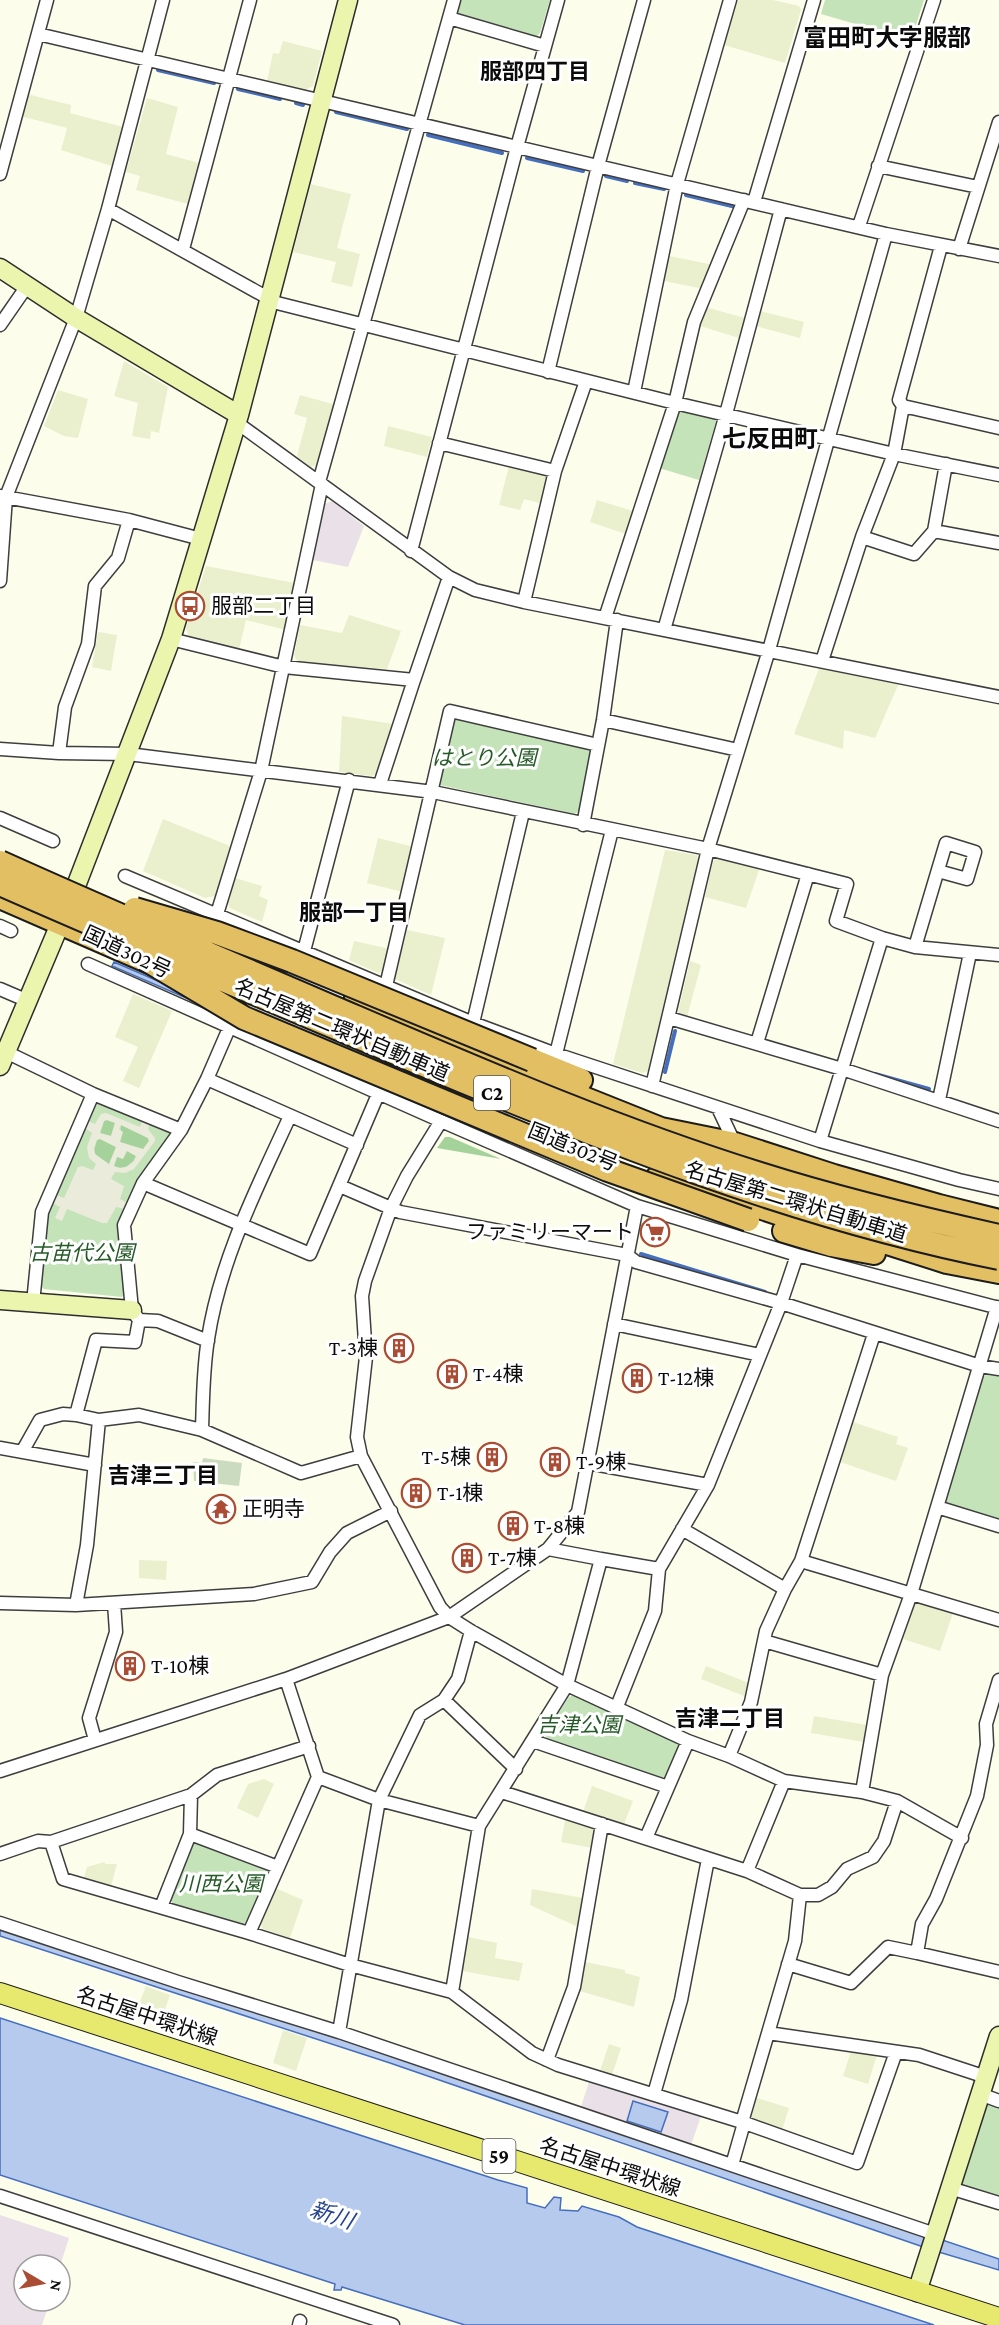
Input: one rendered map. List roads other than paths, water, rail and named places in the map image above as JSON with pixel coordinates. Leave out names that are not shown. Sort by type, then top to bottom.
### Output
[{"type":"highway","name":"国道302号","points":[[0,852],[76,886],[312,975],[453,1046],[661,1128],[735,1144],[997,1231]]},
{"type":"highway","name":"名古屋第二環状自動車道","points":[[0,862],[461,1062],[581,1111],[747,1170],[822,1193],[914,1217],[997,1231]]},
{"type":"highway","points":[[45,882],[217,933],[292,961],[735,1144]]},
{"type":"highway","name":"名古屋第二環状自動車道","points":[[0,884],[56,914],[577,1129],[679,1166],[827,1214],[999,1258]]},
{"type":"highway","name":"国道302号","points":[[0,897],[56,914],[225,999],[548,1137],[634,1172],[743,1210]]},
{"type":"highway","points":[[56,914],[244,1017],[608,1170],[743,1210],[831,1245],[999,1272]]},
{"type":"highway","points":[[827,1214],[899,1239],[999,1264]]},
{"type":"main road","name":"名古屋中環状線","points":[[0,1994],[999,2318]]},
{"type":"street","points":[[0,174],[47,0]]},
{"type":"street","points":[[0,581],[3,496],[76,318],[108,209],[163,0]]},
{"type":"street","points":[[183,249],[250,0]]},
{"type":"street","points":[[181,1130],[3,1059],[28,1001],[56,914],[76,886],[171,639],[237,418],[348,0]]},
{"type":"street","points":[[217,914],[261,771],[320,483],[454,0]]},
{"type":"street","points":[[411,551],[558,0]]},
{"type":"street","points":[[548,372],[598,166],[644,0]]},
{"type":"street","points":[[634,392],[677,184],[730,0]]},
{"type":"street","points":[[859,226],[934,0]]},
{"type":"street","points":[[583,825],[603,720],[611,619],[675,404],[694,322],[749,201],[809,1]]},
{"type":"street","points":[[449,18],[545,46]]},
{"type":"street","points":[[38,34],[886,234],[999,256]]},
{"type":"street","points":[[959,249],[999,122]]},
{"type":"street","points":[[878,166],[978,187]]},
{"type":"street","points":[[108,209],[183,249],[269,300],[675,404],[894,454],[999,475]]},
{"type":"street","points":[[664,630],[782,209]]},
{"type":"street","points":[[652,1086],[708,849],[769,650],[886,234]]},
{"type":"street","points":[[941,246],[899,400],[903,406],[999,428]]},
{"type":"street","points":[[0,268],[237,418],[411,551],[450,577],[475,590],[524,602],[999,697]]},
{"type":"street","points":[[0,326],[27,286]]},
{"type":"street","points":[[524,602],[555,471],[586,381]]},
{"type":"street","points":[[822,661],[862,537],[894,454],[903,406]]},
{"type":"street","points":[[439,443],[555,471]]},
{"type":"street","points":[[862,537],[914,554],[933,531],[946,464]]},
{"type":"street","points":[[3,496],[129,520],[201,539]]},
{"type":"street","points":[[59,753],[65,707],[88,644],[95,586],[118,558],[129,520]]},
{"type":"street","points":[[933,531],[999,543]]},
{"type":"street","points":[[380,784],[450,577]]},
{"type":"street","points":[[171,639],[284,667],[414,680]]},
{"type":"street","points":[[387,986],[450,711],[598,745]]},
{"type":"street","points":[[603,720],[738,750]]},
{"type":"street","points":[[0,749],[128,754],[433,792],[583,825],[708,849],[847,884],[836,921],[915,947],[999,955]]},
{"type":"street","points":[[304,951],[349,780]]},
{"type":"street","points":[[473,1023],[523,812]]},
{"type":"street","points":[[0,818],[53,841]]},
{"type":"street","points":[[556,1054],[612,830]]},
{"type":"street","points":[[915,947],[938,871]]},
{"type":"street","points":[[757,1043],[808,874]]},
{"type":"street","points":[[125,876],[473,1023],[556,1054],[820,1141],[999,1189]]},
{"type":"street","points":[[236,946],[268,938]]},
{"type":"street","points":[[820,1141],[882,938]]},
{"type":"street","points":[[939,1100],[970,953]]},
{"type":"street","points":[[88,964],[637,1206],[797,1255],[998,1308],[911,1594],[882,1676],[862,1792]]},
{"type":"street","points":[[0,989],[28,1001]]},
{"type":"street","points":[[225,999],[244,1032]]},
{"type":"street","points":[[669,1018],[842,1069],[999,1121]]},
{"type":"street","points":[[76,1415],[96,1340],[135,1342],[135,1315],[124,1225],[143,1183],[181,1130],[230,1026]]},
{"type":"street","points":[[207,1079],[357,1145]]},
{"type":"street","points":[[143,1183],[310,1254],[379,1092]]},
{"type":"street","points":[[33,1303],[42,1212],[93,1094]]},
{"type":"street","points":[[718,1108],[735,1144]]},
{"type":"street","points":[[202,1430],[204,1373],[208,1341],[222,1278],[240,1224],[290,1116]]},
{"type":"street","points":[[441,1121],[407,1176],[391,1208],[365,1281],[362,1296],[366,1357],[357,1437],[361,1456],[440,1608],[449,1617],[471,1631],[567,1685],[688,1741],[729,1756],[784,1781],[862,1792],[897,1801],[962,1838]]},
{"type":"street","points":[[548,1137],[568,1175]]},
{"type":"street","points":[[340,1186],[400,1212],[627,1255],[636,1262],[781,1303],[874,1334],[999,1370]]},
{"type":"street","points":[[0,1772],[286,1680],[449,1617],[548,1549],[578,1512],[637,1206]]},
{"type":"street","points":[[702,1225],[743,1210]]},
{"type":"street","points":[[616,1709],[655,1611],[659,1569],[708,1485],[781,1303],[797,1255]]},
{"type":"street","points":[[0,1300],[135,1315],[158,1321],[208,1341]]},
{"type":"street","points":[[614,1324],[760,1355]]},
{"type":"street","points":[[729,1756],[751,1702],[766,1630],[801,1561],[874,1334]]},
{"type":"street","points":[[22,1452],[40,1420],[63,1414],[99,1420],[139,1415],[202,1430],[301,1473],[361,1456]]},
{"type":"street","points":[[76,1605],[87,1545],[99,1420]]},
{"type":"street","points":[[0,1448],[94,1465]]},
{"type":"street","points":[[588,1463],[708,1485]]},
{"type":"street","points":[[937,1507],[999,1526]]},
{"type":"street","points":[[0,1603],[76,1605],[254,1594],[312,1582],[330,1552],[348,1533],[391,1510]]},
{"type":"street","points":[[682,1529],[785,1589]]},
{"type":"street","points":[[548,1549],[659,1569]]},
{"type":"street","points":[[452,1992],[479,1826],[567,1685],[600,1559]]},
{"type":"street","points":[[801,1561],[999,1620]]},
{"type":"street","points":[[95,1740],[89,1718],[116,1632],[114,1603]]},
{"type":"street","points":[[339,2032],[379,1800],[420,1715],[444,1700],[458,1679],[471,1631]]},
{"type":"street","points":[[764,1641],[882,1676]]},
{"type":"street","points":[[249,1933],[318,1777],[286,1680]]},
{"type":"street","points":[[917,1953],[922,1924],[936,1899],[977,1796],[987,1745],[986,1724],[999,1680]]},
{"type":"street","points":[[444,1700],[516,1769]]},
{"type":"street","points":[[533,1741],[668,1787]]},
{"type":"street","points":[[646,1838],[688,1741]]},
{"type":"street","points":[[0,1854],[38,1841],[51,1842],[191,1795],[217,1775],[309,1746]]},
{"type":"street","points":[[318,1777],[379,1800],[479,1826]]},
{"type":"street","points":[[747,1871],[784,1781]]},
{"type":"street","points":[[502,1792],[747,1871],[800,1895],[818,1895],[832,1887],[847,1869],[873,1857],[884,1841],[897,1801]]},
{"type":"street","points":[[161,1907],[190,1834],[191,1795]]},
{"type":"street","points":[[547,2060],[574,1987],[602,1824]]},
{"type":"street","points":[[190,1834],[278,1867]]},
{"type":"street","points":[[51,1842],[63,1879],[350,1965],[452,1992],[532,2053],[547,2060],[743,2122],[857,2163],[896,2052]]},
{"type":"street","points":[[654,2094],[681,2000],[708,1859]]},
{"type":"street","points":[[732,2165],[795,1941],[800,1895]]},
{"type":"street","points":[[0,1923],[339,2032],[732,2165],[933,2243]]},
{"type":"street","points":[[788,1964],[851,1983],[888,1947],[999,1972]]},
{"type":"street","points":[[768,2033],[919,2055],[986,2077]]},
{"type":"street","points":[[917,2292],[999,2036]]},
{"type":"street","points":[[980,2094],[999,2101]]},
{"type":"street","points":[[950,2188],[999,2203]]},
{"type":"street","points":[[0,2196],[393,2325]]},
{"type":"water","points":[[114,962],[209,1003],[207,1007],[112,966]]},
{"type":"water","points":[[0,1924],[999,2259],[999,2270],[932,2250],[390,2063],[0,1936]]},
{"type":"water","name":"新川","points":[[0,2018],[527,2188],[527,2203],[545,2208],[554,2197],[561,2198],[560,2210],[578,2211],[582,2206],[619,2217],[637,2227],[934,2325],[465,2325],[342,2287],[341,2290],[334,2290],[335,2284],[0,2175]]},
{"type":"water","points":[[633,2101],[668,2112],[661,2132],[627,2121]]},
{"type":"waterway","points":[[158,70],[214,83]]},
{"type":"waterway","points":[[238,89],[280,99]]},
{"type":"waterway","points":[[296,103],[303,105]]},
{"type":"waterway","points":[[336,112],[407,129]]},
{"type":"waterway","points":[[428,135],[502,153]]},
{"type":"waterway","points":[[527,158],[583,171]]},
{"type":"waterway","points":[[606,176],[627,181]]},
{"type":"waterway","points":[[635,183],[664,189]]},
{"type":"waterway","points":[[686,195],[736,207]]},
{"type":"waterway","points":[[665,1072],[675,1031]]},
{"type":"waterway","points":[[875,1074],[929,1089]]},
{"type":"waterway","points":[[641,1254],[765,1292]]},
{"type":"place","name":"服部二丁目","points":[[190,606]]},
{"type":"place","name":"ファミリーマート","points":[[655,1232]]},
{"type":"place","name":"T-3棟","points":[[399,1348]]},
{"type":"place","name":"T-4棟","points":[[452,1374]]},
{"type":"place","name":"T-12棟","points":[[637,1378]]},
{"type":"place","name":"T-5棟","points":[[492,1457]]},
{"type":"place","name":"T-9棟","points":[[555,1462]]},
{"type":"place","name":"T-1棟","points":[[416,1493]]},
{"type":"place","name":"正明寺","points":[[221,1509]]},
{"type":"place","name":"T-8棟","points":[[513,1526]]},
{"type":"place","name":"T-7棟","points":[[467,1558]]},
{"type":"place","name":"T-10棟","points":[[130,1666]]},
{"type":"district","name":"富田町大字服部","points":[[887,37]]},
{"type":"district","name":"服部四丁目","points":[[535,71]]},
{"type":"district","name":"七反田町","points":[[770,438]]},
{"type":"district","name":"服部一丁目","points":[[354,912]]},
{"type":"district","name":"吉津三丁目","points":[[163,1475]]},
{"type":"district","name":"吉津二丁目","points":[[730,1718]]},
{"type":"park label","name":"はとり公園","points":[[484,758]]},
{"type":"park label","name":"古苗代公園","points":[[82,1253]]},
{"type":"park label","name":"吉津公園","points":[[579,1725]]},
{"type":"park label","name":"川西公園","points":[[221,1884]]}]
